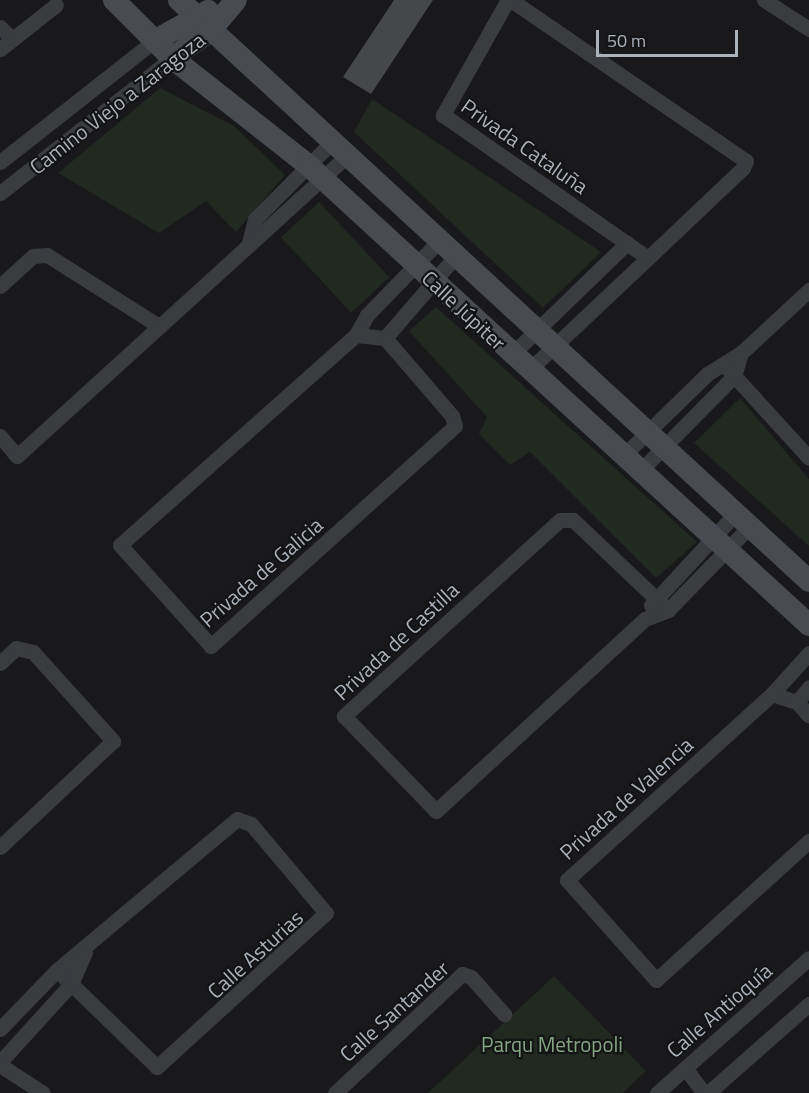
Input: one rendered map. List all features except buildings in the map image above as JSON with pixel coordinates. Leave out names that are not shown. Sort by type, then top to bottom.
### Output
[{"type":"main road","name":"Calle Júpiter","points":[[114,0],[172,58],[316,173],[718,545],[809,625]]},
{"type":"main road","name":"Camino Viejo a Zaragoza","points":[[154,41],[187,7],[231,3]]},
{"type":"main road","name":"Camino Viejo a Zaragoza","points":[[172,58],[210,31],[231,3]]},
{"type":"main road","name":"Calle Júpiter","points":[[187,7],[210,31],[539,328],[809,581]]},
{"type":"street","points":[[768,1],[809,29]]},
{"type":"street","name":"Privada Cataluña","points":[[529,370],[648,258],[746,161],[514,2],[506,3],[443,115],[648,258]]},
{"type":"street","points":[[0,27],[6,44],[56,5]]},
{"type":"street","name":"Camino Viejo a Zaragoza","points":[[0,162],[154,41]]},
{"type":"street","name":"Camino Viejo a Zaragoza","points":[[0,193],[172,58]]},
{"type":"street","points":[[0,436],[17,456],[249,243],[255,219],[316,173],[341,147]]},
{"type":"street","points":[[512,354],[627,243]]},
{"type":"street","name":"Privada de Galicia","points":[[450,246],[425,274],[367,315],[356,335],[120,545],[211,646],[455,426],[385,338],[425,274],[450,246]]},
{"type":"street","points":[[0,286],[33,256],[47,255],[159,326]]},
{"type":"street","points":[[623,456],[723,363],[741,353],[809,291]]},
{"type":"street","points":[[356,335],[385,338]]},
{"type":"street","points":[[640,471],[734,376],[741,353]]},
{"type":"street","points":[[723,363],[809,458]]},
{"type":"street","name":"Privada de Castilla","points":[[668,610],[573,520],[560,520],[344,716],[436,811],[645,620],[668,610],[718,545]]},
{"type":"street","name":"Privada de Castilla","points":[[645,620],[654,597],[718,545],[743,520]]},
{"type":"street","points":[[0,663],[16,648],[33,652],[113,741],[0,846]]},
{"type":"street","points":[[809,653],[772,694],[797,702],[809,716]]},
{"type":"street","points":[[797,702],[809,687]]},
{"type":"street","name":"Privada de Valencia","points":[[772,694],[567,880],[656,980],[809,841]]},
{"type":"street","name":"Calle Asturias","points":[[0,1029],[57,970],[86,951],[237,819],[251,824],[326,913],[159,1066],[147,1062],[57,970]]},
{"type":"street","name":"Calle Asturias","points":[[0,1063],[71,984],[86,951]]},
{"type":"street","name":"Calle Antioquía","points":[[665,1090],[685,1068],[809,958]]},
{"type":"street","name":"Calle Santander","points":[[335,1093],[462,974],[471,977],[504,1014]]},
{"type":"street","points":[[685,1068],[706,1093],[809,1004]]},
{"type":"street","points":[[0,1063],[43,1093]]},
{"type":"green space","points":[[160,88],[234,126],[285,175],[236,232],[206,201],[159,233],[58,173]]},
{"type":"green space","points":[[372,99],[601,252],[543,308],[354,132]]},
{"type":"green space","points":[[319,202],[389,277],[351,313],[281,237]]},
{"type":"green space","points":[[436,307],[697,542],[656,578],[530,452],[510,465],[479,434],[487,417],[409,331]]},
{"type":"green space","points":[[740,398],[809,479],[809,546],[694,443]]},
{"type":"green space","name":"Parqu Metropoli","points":[[554,976],[646,1071],[623,1093],[428,1093]]}]
